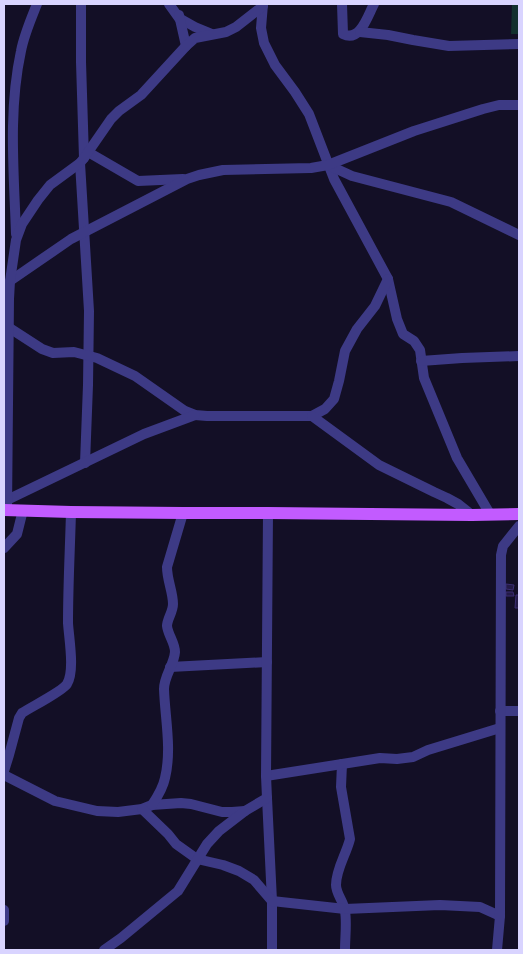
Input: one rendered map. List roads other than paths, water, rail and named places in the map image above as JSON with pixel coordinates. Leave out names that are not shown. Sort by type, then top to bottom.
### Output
[{"type":"main road","points":[[6,507],[23,510],[71,512],[519,514]]},
{"type":"street","points":[[37,4],[21,49],[14,91],[16,240],[6,299],[8,327],[6,507],[85,463],[144,434],[195,415]]},
{"type":"street","points":[[81,4],[84,232],[89,311],[85,463]]},
{"type":"street","points":[[169,4],[179,18],[212,34]]},
{"type":"street","points":[[177,4],[186,46]]},
{"type":"street","points":[[342,4],[343,34],[346,36],[352,36],[360,32],[449,46],[519,44]]},
{"type":"street","points":[[360,32],[374,4]]},
{"type":"street","points":[[16,240],[22,224],[50,185],[84,158],[111,119],[141,95],[186,46],[195,38],[226,32],[236,27],[263,5]]},
{"type":"street","points":[[263,5],[261,28],[264,43],[275,65],[309,114],[334,180],[388,279],[402,334],[414,341],[420,350],[424,378],[457,458],[490,514]]},
{"type":"street","points":[[10,281],[64,243],[187,179],[223,170],[310,168],[328,165],[414,131],[483,109],[499,105],[519,105]]},
{"type":"street","points":[[84,158],[138,181],[187,179]]},
{"type":"street","points":[[328,165],[352,176],[451,202],[519,235]]},
{"type":"street","points":[[310,168],[334,180]]},
{"type":"street","points":[[8,327],[42,349],[53,353],[74,352],[97,358],[135,376],[185,411],[195,415],[312,416],[325,410],[334,399],[345,351],[357,328],[375,306],[388,279]]},
{"type":"street","points":[[422,361],[519,356]]},
{"type":"street","points":[[312,416],[379,465],[447,498],[472,514]]},
{"type":"street","points":[[4,548],[17,534],[23,510]]},
{"type":"street","points":[[4,771],[18,718],[22,712],[61,691],[69,679],[68,624],[71,512]]},
{"type":"street","points":[[152,805],[166,778],[168,761],[164,687],[174,659],[175,650],[167,625],[173,611],[173,603],[167,567],[183,513]]},
{"type":"street","points":[[268,513],[266,776],[272,900],[272,950]]},
{"type":"street","points":[[497,950],[500,916],[501,555],[503,546],[519,526]]},
{"type":"street","points":[[170,667],[267,662]]},
{"type":"street","points":[[500,711],[519,712]]},
{"type":"street","points":[[266,776],[380,758],[413,757],[428,750],[500,728]]},
{"type":"street","points":[[342,764],[341,787],[350,839],[338,873],[336,886],[345,909],[345,950]]},
{"type":"street","points":[[4,776],[55,801],[97,811],[118,812],[142,809],[152,805],[181,803],[222,812],[245,811]]},
{"type":"street","points":[[104,950],[178,891],[207,844],[219,832],[245,811],[267,798]]},
{"type":"street","points":[[142,809],[176,844],[197,859],[239,871],[254,880],[272,900],[345,909],[440,905],[480,907],[500,916]]},
{"type":"street","points":[[4,910],[4,921]]}]
